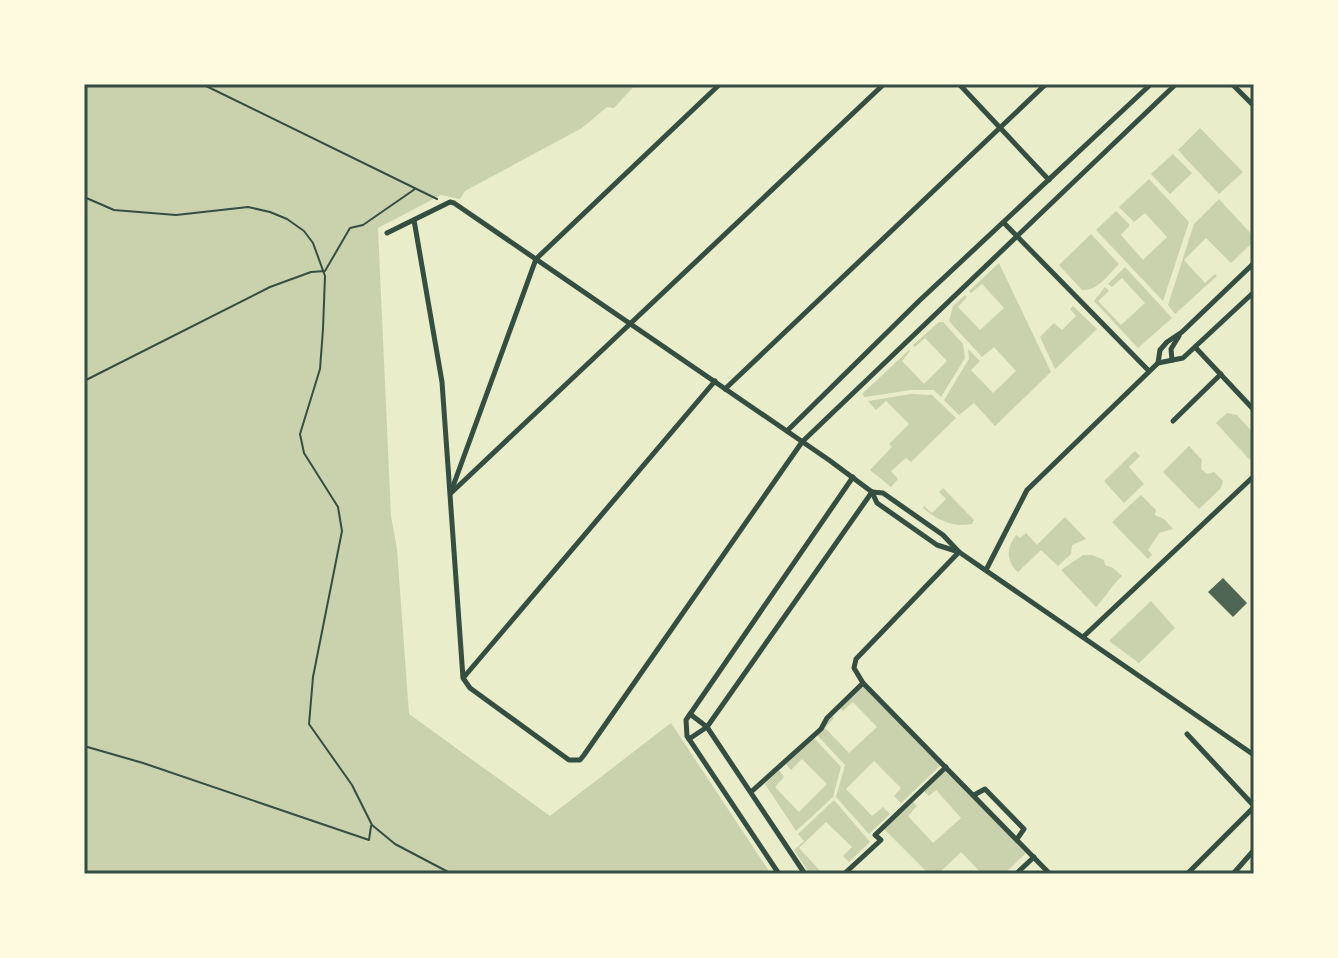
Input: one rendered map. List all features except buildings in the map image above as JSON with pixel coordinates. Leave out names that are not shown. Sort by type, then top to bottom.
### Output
[{"type":"street","points":[[450,494],[536,259],[720,84]]},
{"type":"street","points":[[450,494],[884,84]]},
{"type":"street","points":[[959,84],[1049,180]]},
{"type":"street","points":[[725,389],[1046,84]]},
{"type":"street","points":[[786,431],[919,301],[1151,84]]},
{"type":"street","points":[[414,220],[442,382],[463,678],[470,688],[569,760],[580,760],[802,442],[1176,84]]},
{"type":"street","points":[[1232,84],[1254,106]]},
{"type":"street","points":[[387,233],[454,203],[853,477],[872,492],[877,503],[937,545],[959,552]]},
{"type":"street","points":[[1004,223],[1149,371]]},
{"type":"street","points":[[1158,363],[1160,350],[1254,263]]},
{"type":"street","points":[[986,570],[1027,490],[1158,363],[1183,358],[1254,292]]},
{"type":"street","points":[[1172,360],[1171,349],[1182,332]]},
{"type":"street","points":[[1195,347],[1254,410]]},
{"type":"street","points":[[1173,421],[1221,374]]},
{"type":"street","points":[[463,678],[715,381]]},
{"type":"street","points":[[1083,637],[1254,476]]},
{"type":"street","points":[[779,874],[685,729],[690,714],[853,477]]},
{"type":"street","points":[[872,492],[883,493],[943,535],[959,552],[1254,755]]},
{"type":"street","points":[[689,739],[707,727],[872,492]]},
{"type":"street","points":[[959,552],[856,659],[854,668],[863,683],[1050,874]]},
{"type":"street","points":[[751,792],[821,729],[827,718],[863,683]]},
{"type":"street","points":[[690,714],[707,727],[805,874]]},
{"type":"street","points":[[1187,734],[1254,806],[1187,874]]},
{"type":"street","points":[[844,874],[881,840],[875,835],[946,767]]},
{"type":"street","points":[[974,795],[985,789],[1024,829],[1017,839]]},
{"type":"street","points":[[1233,874],[1254,850]]},
{"type":"street","points":[[1016,874],[1034,857]]},
{"type":"path","points":[[202,84],[437,198],[442,206]]},
{"type":"path","points":[[325,271],[350,228],[363,225],[415,189]]},
{"type":"path","points":[[84,197],[114,210],[167,214],[248,207],[270,212],[304,231],[313,243],[325,271],[320,369],[300,434],[304,453],[338,507],[342,531],[313,677],[309,724],[352,785],[372,825],[395,844],[452,874]]},
{"type":"path","points":[[84,381],[270,287],[311,272],[325,271]]},
{"type":"path","points":[[84,746],[369,840],[372,825]]},
{"type":"green space","points":[[84,84],[636,84],[614,108],[607,107],[582,128],[465,191],[460,199],[441,195],[378,228],[391,516],[397,549],[409,714],[550,816],[671,723],[771,874],[84,874]]},
{"type":"green space","points":[[1200,128],[1243,172],[1219,194],[1178,150]]},
{"type":"green space","points":[[1173,154],[1192,173],[1170,194],[1151,174]]},
{"type":"green space","points":[[1149,179],[1189,222],[1163,301],[1096,230],[1116,211],[1130,225],[1121,235],[1143,260],[1167,237],[1145,213],[1134,222],[1119,207]]},
{"type":"green space","points":[[1219,199],[1254,237],[1254,241],[1231,263],[1206,238],[1184,260],[1205,283],[1215,274],[1217,276],[1175,314],[1168,305],[1194,224]]},
{"type":"green space","points":[[1091,234],[1119,264],[1098,285],[1082,290],[1059,265]]},
{"type":"green space","points":[[999,263],[1051,372],[995,426],[974,403],[959,415],[944,400],[969,359],[968,349],[980,361],[971,370],[993,393],[1016,371],[994,347],[982,357],[949,321],[953,306],[965,295],[967,297],[958,307],[980,330],[1004,308],[982,284],[971,293],[969,291]]},
{"type":"green space","points":[[1125,267],[1172,318],[1138,348],[1094,301],[1105,287],[1109,291],[1098,301],[1121,325],[1145,303],[1122,278],[1112,287],[1108,284]]},
{"type":"green space","points":[[1073,306],[1097,329],[1055,369],[1040,337],[1054,323],[1062,330],[1076,316],[1070,309]]},
{"type":"green space","points":[[939,322],[943,322],[963,344],[965,358],[941,397],[934,390],[865,397],[862,394],[909,350],[902,361],[924,384],[947,361],[925,338],[915,347],[913,345]]},
{"type":"green space","points":[[911,394],[932,395],[956,418],[911,462],[906,458],[891,471],[898,479],[891,487],[870,470],[909,424],[886,401],[876,410],[868,401]]},
{"type":"green space","points":[[1227,413],[1237,415],[1254,434],[1254,457],[1250,460],[1216,423]]},
{"type":"green space","points":[[1189,446],[1202,460],[1201,469],[1207,474],[1214,472],[1223,481],[1221,488],[1199,509],[1163,472]]},
{"type":"green space","points":[[1135,451],[1140,456],[1129,467],[1144,484],[1124,503],[1104,481]]},
{"type":"green space","points":[[943,488],[974,520],[972,524],[946,522],[923,508],[932,513],[946,499],[939,492]]},
{"type":"green space","points":[[1141,495],[1156,510],[1155,515],[1173,529],[1159,533],[1148,550],[1152,555],[1148,559],[1112,522]]},
{"type":"green space","points":[[1065,517],[1086,539],[1072,545],[1071,554],[1058,566],[1041,550],[1018,572],[1009,554],[1016,535],[1020,538],[1026,533],[1037,545]]},
{"type":"green space","points":[[1083,555],[1104,560],[1105,565],[1122,576],[1096,607],[1061,570]]},
{"type":"green space","points":[[1151,601],[1175,628],[1139,663],[1109,641]]},
{"type":"green space","points":[[863,685],[941,765],[901,803],[894,796],[901,788],[874,761],[846,789],[872,816],[883,807],[890,814],[869,834],[836,797],[845,765],[817,735],[832,716],[834,718],[825,728],[849,753],[877,727],[853,702],[843,711],[840,708]]},
{"type":"green space","points":[[814,738],[841,767],[833,797],[796,831],[765,784],[779,770],[784,777],[775,787],[799,812],[827,784],[802,759],[791,770],[786,764]]},
{"type":"green space","points":[[946,770],[1026,853],[1004,874],[982,874],[961,852],[938,874],[924,874],[925,870],[884,829],[913,802],[917,806],[908,816],[933,843],[961,818],[936,790],[929,796],[924,791]]},
{"type":"green space","points":[[834,800],[870,842],[849,862],[843,856],[852,847],[826,822],[799,848],[823,874],[810,874],[794,850],[804,841],[798,834]]}]
